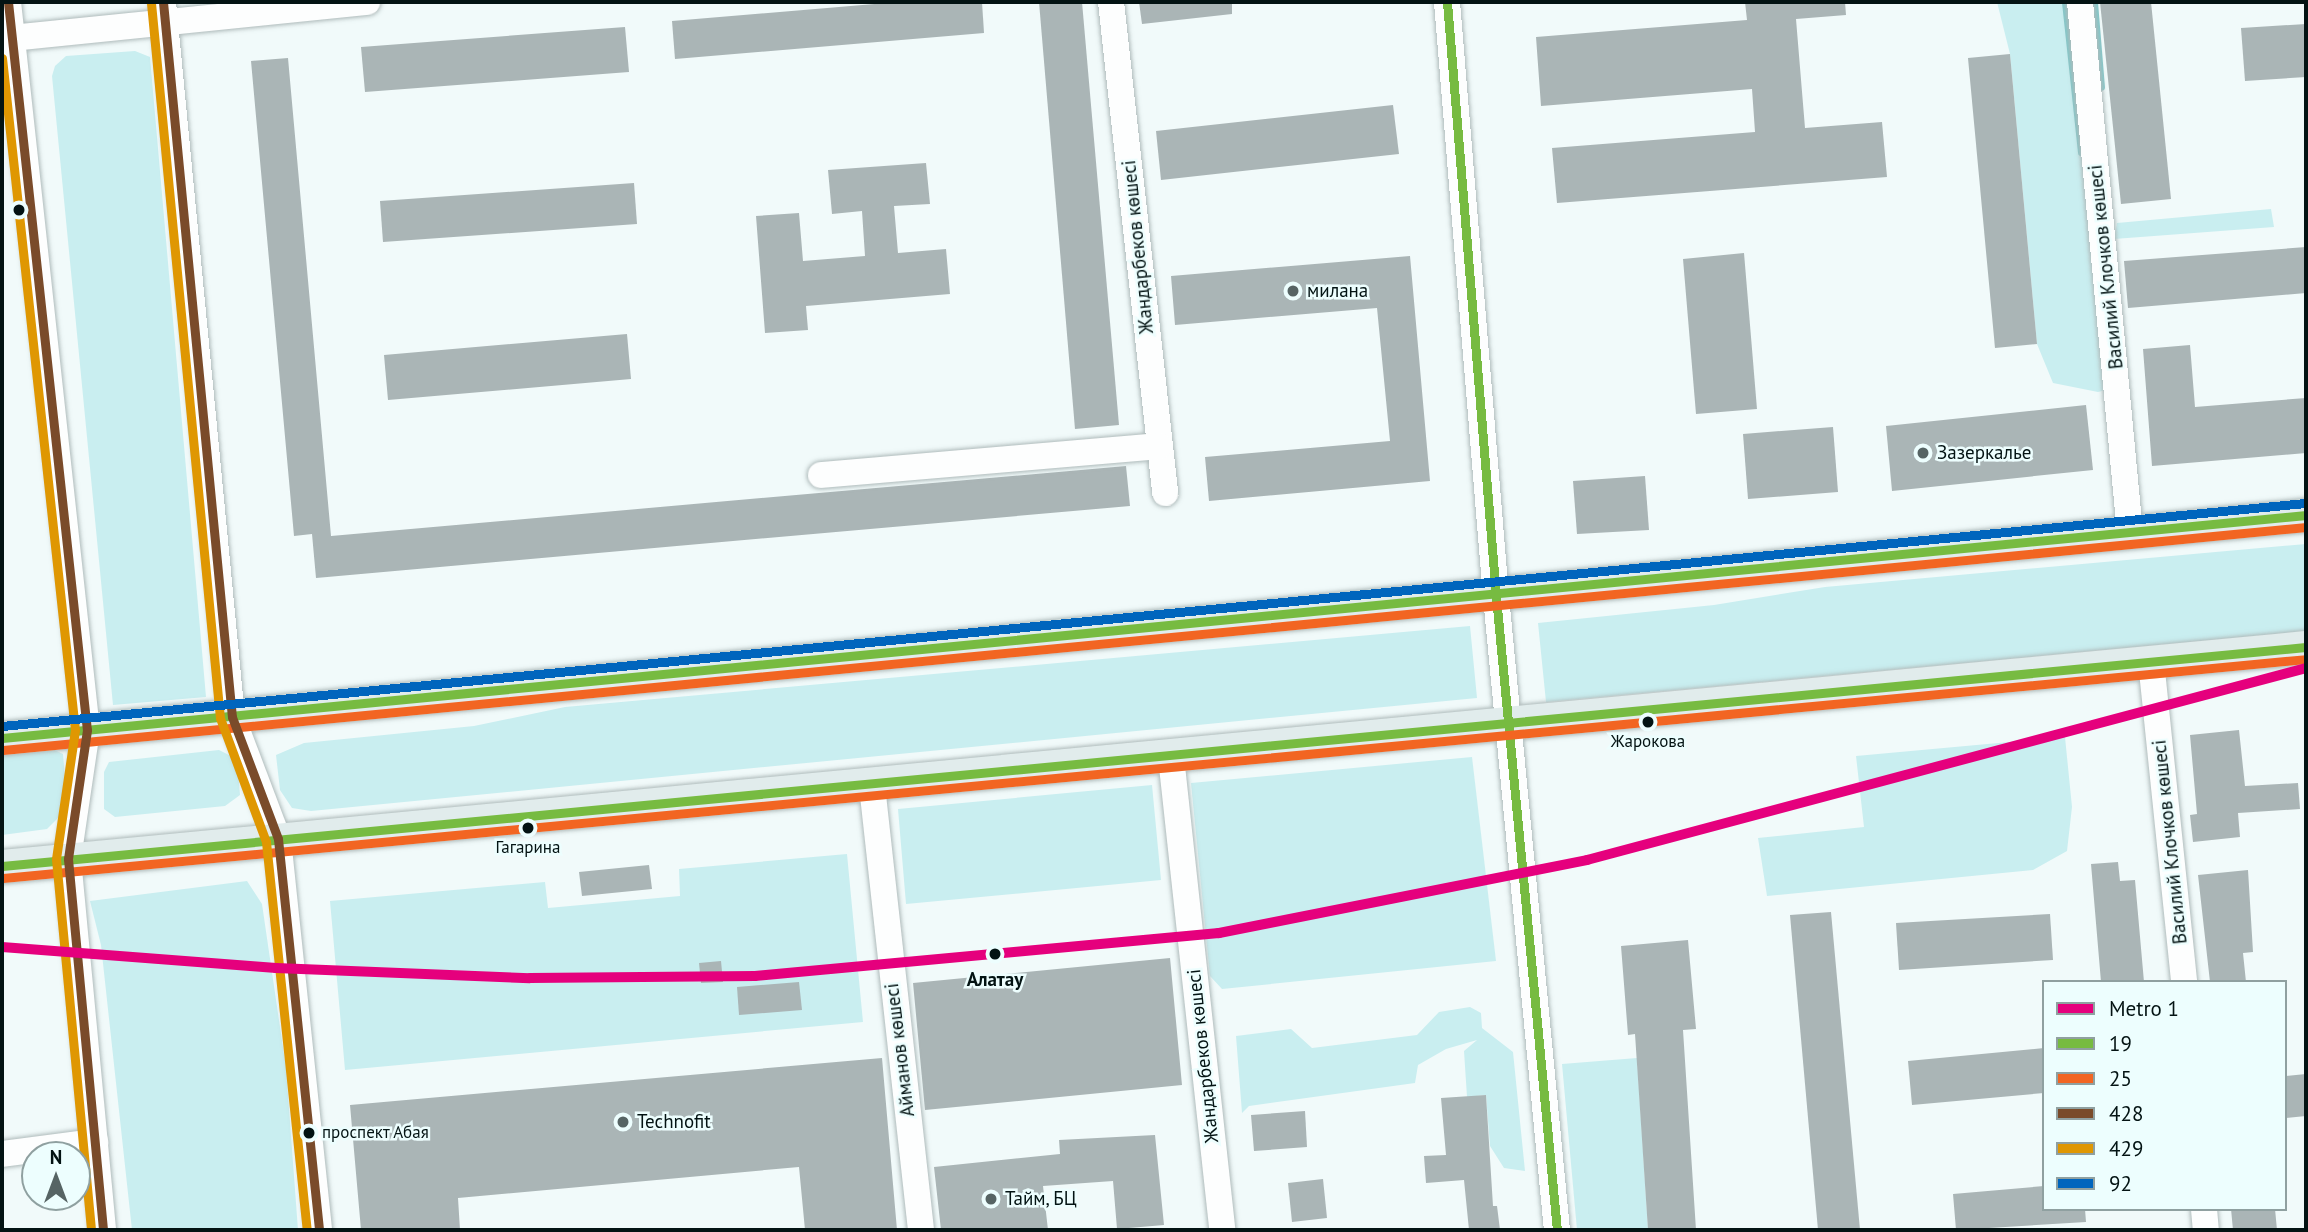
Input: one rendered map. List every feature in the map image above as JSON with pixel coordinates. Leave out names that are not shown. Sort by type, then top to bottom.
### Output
[{"type":"main road","points":[[2,738],[1496,597],[2306,515]]},
{"type":"main road","points":[[2,866],[872,786],[2306,646]]},
{"type":"street","points":[[8,2],[6,39],[87,730],[68,859],[103,1230]]},
{"type":"street","points":[[6,39],[164,12],[368,2]]},
{"type":"street","name":"Жандарбеков көшесі","points":[[1111,2],[1165,493]]},
{"type":"street","points":[[1447,2],[1496,597],[1557,1230]]},
{"type":"street","name":"Василий Клочков көшесі","points":[[2080,2],[2130,533]]},
{"type":"street","points":[[164,12],[232,717],[278,839],[318,1230]]},
{"type":"street","points":[[821,475],[1160,446]]},
{"type":"street","name":"Василий Клочков көшесі","points":[[2151,661],[2184,980]]},
{"type":"street","name":"Жандарбеков көшесі","points":[[1171,757],[1222,1230]]},
{"type":"street","name":"Айманов көшесі","points":[[872,786],[921,1230]]},
{"type":"street","points":[[2,1154],[94,1142]]},
{"type":"street","points":[[2204,1211],[2206,1230]]},
{"type":"shaded area","points":[[1997,2],[2069,2],[2110,389],[2098,392],[2053,383],[2037,344],[2010,54]]},
{"type":"shaded area","points":[[135,51],[150,57],[206,697],[113,705],[52,76],[55,66],[66,56]]},
{"type":"shaded area","points":[[2271,209],[2274,227],[2114,239],[2117,223]]},
{"type":"shaded area","points":[[2306,544],[2306,631],[1546,702],[1538,623],[1714,605],[1825,587]]},
{"type":"shaded area","points":[[1470,626],[1477,698],[311,811],[292,808],[280,790],[276,755],[304,743],[474,726],[565,707]]},
{"type":"shaded area","points":[[2065,737],[2072,807],[2067,851],[2033,870],[1767,896],[1758,838],[1864,827],[1856,756]]},
{"type":"shaded area","points":[[50,748],[63,754],[65,778],[60,816],[47,829],[2,835],[2,753]]},
{"type":"shaded area","points":[[219,750],[237,759],[240,795],[225,806],[115,817],[104,809],[104,772],[109,762]]},
{"type":"shaded area","points":[[1472,757],[1496,961],[1222,989],[1210,976],[1191,783]]},
{"type":"shaded area","points":[[1152,785],[1161,880],[906,904],[898,809]]},
{"type":"shaded area","points":[[847,854],[863,1022],[345,1070],[330,901],[545,882],[548,908],[680,896],[679,869]]},
{"type":"shaded area","points":[[247,881],[262,904],[286,1068],[298,1230],[132,1230],[101,945],[90,901]]},
{"type":"shaded area","points":[[1470,1007],[1481,1013],[1482,1028],[1513,1052],[1525,1171],[1504,1168],[1490,1146],[1486,1095],[1467,1097],[1464,1051],[1477,1040],[1446,1049],[1418,1065],[1415,1083],[1249,1106],[1242,1113],[1236,1036],[1291,1029],[1312,1048],[1417,1035],[1439,1012]]},
{"type":"shaded area","points":[[1637,1058],[1648,1230],[1577,1230],[1562,1064]]},
{"type":"building","points":[[898,2],[982,2],[984,33],[675,59],[672,21]]},
{"type":"building","points":[[1039,2],[1082,2],[1119,425],[1075,429]]},
{"type":"building","points":[[1139,2],[1232,2],[1232,14],[1142,24]]},
{"type":"building","points":[[1745,2],[1845,2],[1846,15],[1796,19],[1805,128],[1882,122],[1887,177],[1557,203],[1552,148],[1755,132],[1752,89],[1541,106],[1536,37],[1747,20]]},
{"type":"building","points":[[2100,2],[2151,2],[2171,199],[2121,204]]},
{"type":"building","points":[[2306,24],[2306,77],[2245,81],[2241,28]]},
{"type":"building","points":[[625,27],[629,72],[365,92],[361,47]]},
{"type":"building","points":[[2010,54],[2037,344],[1995,348],[1968,58]]},
{"type":"building","points":[[288,58],[331,536],[1126,466],[1130,506],[316,578],[312,534],[294,536],[251,61]]},
{"type":"building","points":[[1393,105],[1399,154],[1161,180],[1156,131]]},
{"type":"building","points":[[926,163],[930,204],[894,206],[898,253],[946,249],[950,294],[806,306],[808,330],[765,333],[756,216],[799,213],[803,261],[865,256],[862,211],[832,214],[828,170]]},
{"type":"building","points":[[634,183],[637,224],[383,242],[380,201]]},
{"type":"building","points":[[2306,247],[2306,293],[2128,308],[2124,261]]},
{"type":"building","points":[[1744,253],[1757,409],[1696,414],[1683,259]]},
{"type":"building","points":[[1410,256],[1430,481],[1209,501],[1205,457],[1390,441],[1377,308],[1175,325],[1171,276]]},
{"type":"building","points":[[627,334],[631,379],[388,400],[384,355]]},
{"type":"building","points":[[2190,345],[2195,407],[2306,398],[2306,453],[2152,466],[2143,349]]},
{"type":"building","points":[[2086,405],[2093,470],[1892,491],[1886,426]]},
{"type":"building","points":[[1833,427],[1838,492],[1748,499],[1743,434]]},
{"type":"building","points":[[1645,476],[1649,530],[1577,534],[1573,481]]},
{"type":"building","points":[[2239,730],[2245,786],[2298,783],[2300,809],[2238,813],[2240,837],[2193,842],[2190,815],[2197,814],[2190,735]]},
{"type":"building","points":[[2118,862],[2120,881],[2135,880],[2144,980],[2101,980],[2091,864]]},
{"type":"building","points":[[649,865],[652,889],[582,896],[579,872]]},
{"type":"building","points":[[2248,870],[2253,952],[2243,953],[2246,980],[2210,980],[2198,875]]},
{"type":"building","points":[[1831,912],[1860,1230],[1818,1230],[1790,915]]},
{"type":"building","points":[[2050,914],[2053,960],[1899,970],[1896,923]]},
{"type":"building","points":[[1688,940],[1696,1029],[1683,1030],[1696,1230],[1648,1230],[1635,1034],[1628,1035],[1621,946]]},
{"type":"building","points":[[1170,958],[1182,1085],[925,1110],[913,983]]},
{"type":"building","points":[[721,961],[723,982],[701,983],[699,963]]},
{"type":"building","points":[[799,982],[802,1010],[739,1015],[737,987]]},
{"type":"building","points":[[2042,1048],[2042,1093],[1912,1105],[1908,1061]]},
{"type":"building","points":[[882,1058],[897,1230],[805,1230],[799,1167],[458,1198],[460,1230],[361,1230],[350,1105]]},
{"type":"building","points":[[2306,1074],[2306,1116],[2287,1118],[2287,1076]]},
{"type":"building","points":[[1486,1095],[1493,1206],[1497,1206],[1500,1230],[1469,1230],[1464,1180],[1426,1183],[1424,1156],[1446,1155],[1441,1098]]},
{"type":"building","points":[[1305,1111],[1307,1147],[1254,1151],[1251,1115]]},
{"type":"building","points":[[1155,1135],[1164,1225],[1117,1229],[1113,1181],[1043,1186],[1048,1230],[941,1230],[934,1167],[1060,1154],[1059,1140]]},
{"type":"building","points":[[1323,1179],[1327,1218],[1292,1222],[1288,1183]]},
{"type":"building","points":[[2042,1186],[2042,1211],[2085,1211],[2086,1222],[1956,1230],[1953,1194]]},
{"type":"building","points":[[2231,1211],[2275,1211],[2277,1230],[2233,1230]]},
{"type":"waterway","points":[[2065,2],[2081,152]]},
{"type":"waterway","points":[[2094,2],[2101,87]]},
{"type":"metro line","name":"1","points":[[2,947],[276,968],[530,978],[755,976],[1219,933],[1587,860],[2306,668]]},
{"type":"transit line","name":"428","points":[[8,2],[87,730],[68,859],[103,1230]]},
{"type":"transit line","name":"428","points":[[163,2],[232,717],[278,839],[319,1230]]},
{"type":"transit line","name":"19","points":[[1447,2],[1496,597],[1557,1230]]},
{"type":"transit line","name":"429","points":[[151,3],[220,718],[266,842],[307,1230]]},
{"type":"transit line","name":"429","points":[[2,58],[75,730],[56,859],[91,1230]]},
{"type":"transit line","name":"92","points":[[2,726],[2305,503]]},
{"type":"transit line","name":"19","points":[[2,738],[2306,515]]},
{"type":"transit line","name":"25","points":[[3,750],[2306,527]]},
{"type":"transit line","name":"19","points":[[2,866],[2306,647]]},
{"type":"transit line","name":"25","points":[[3,878],[2306,659]]},
{"type":"place","name":"милана","points":[[1293,291]]},
{"type":"place","name":"Зазеркалье","points":[[1923,453]]},
{"type":"place","name":"Жарокова","points":[[1648,722]]},
{"type":"place","name":"Гагарина","points":[[528,828]]},
{"type":"place","name":"Алатау","points":[[995,954]]},
{"type":"place","name":"Technofit","points":[[623,1122]]},
{"type":"place","name":"проспект Абая","points":[[309,1133]]},
{"type":"place","name":"Тайм, БЦ","points":[[991,1199]]}]
